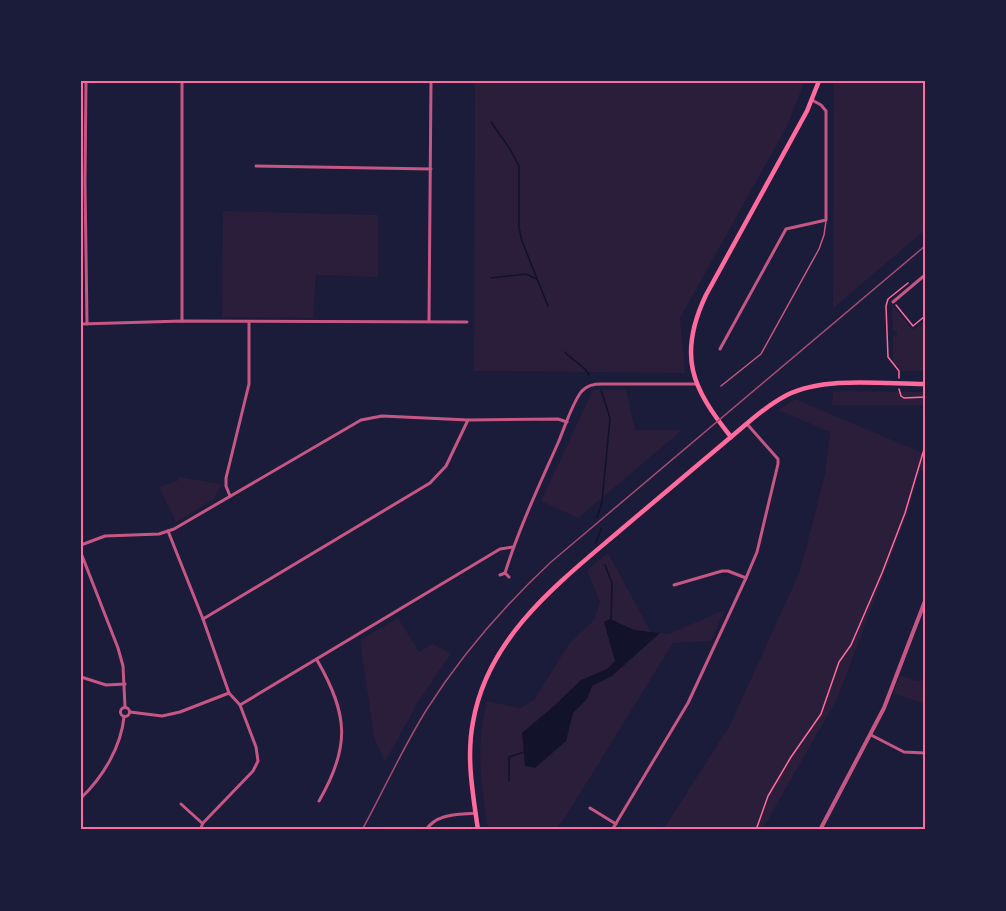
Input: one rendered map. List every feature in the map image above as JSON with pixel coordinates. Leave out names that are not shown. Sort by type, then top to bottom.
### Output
[{"type":"main road","points":[[731,437],[706,405],[696,384],[691,349],[695,322],[699,309],[812,100],[819,81]]},
{"type":"main road","points":[[478,830],[470,768],[473,720],[490,669],[504,645],[534,608],[566,577],[774,403],[810,387],[826,384],[925,384]]},
{"type":"street","points":[[86,81],[87,324]]},
{"type":"street","points":[[182,81],[182,321]]},
{"type":"street","points":[[429,321],[432,81]]},
{"type":"street","points":[[720,349],[786,229],[826,220],[826,111],[812,100]]},
{"type":"street","points":[[256,166],[431,169]]},
{"type":"street","points":[[893,302],[925,275]]},
{"type":"street","points":[[81,324],[182,321],[467,322]]},
{"type":"street","points":[[230,496],[226,478],[249,384],[249,322]]},
{"type":"street","points":[[505,573],[513,547],[580,393],[590,385],[696,384]]},
{"type":"street","points":[[81,545],[105,536],[159,534],[168,531],[361,420],[382,416],[468,420],[558,419],[567,422]]},
{"type":"street","points":[[202,619],[430,483],[446,466],[468,420]]},
{"type":"street","points":[[612,830],[688,703],[757,552],[778,464],[777,459],[747,424]]},
{"type":"street","points":[[168,531],[229,693],[240,705],[256,747],[258,761],[247,778],[203,823],[200,830]]},
{"type":"street","points":[[240,705],[500,549],[513,547]]},
{"type":"street","points":[[81,553],[112,631],[123,666],[125,707],[129,712],[162,716],[229,693]]},
{"type":"street","points":[[674,585],[722,571],[746,578]]},
{"type":"street","points":[[500,575],[505,573]]},
{"type":"street","points":[[505,573],[509,577]]},
{"type":"street","points":[[820,830],[884,708],[925,601]]},
{"type":"street","points":[[919,615],[925,617]]},
{"type":"street","points":[[317,660],[337,699],[342,731],[340,753],[335,769],[319,801]]},
{"type":"street","points":[[81,677],[106,685],[125,684]]},
{"type":"street","points":[[124,717],[120,712],[125,707]]},
{"type":"street","points":[[81,792],[83,797],[99,778],[120,737],[124,717],[128,716],[129,712]]},
{"type":"street","points":[[871,735],[904,752],[925,753]]},
{"type":"street","points":[[181,804],[203,823]]},
{"type":"street","points":[[590,808],[616,824]]},
{"type":"street","points":[[426,830],[439,818],[476,813]]},
{"type":"lane","points":[[721,386],[761,354],[819,249],[826,220]]},
{"type":"path","points":[[911,280],[888,299],[886,306],[888,357],[898,371],[901,396],[904,398],[925,397]]},
{"type":"path","points":[[893,302],[913,326],[925,316]]},
{"type":"path","points":[[756,830],[768,796],[791,757],[821,714],[838,662],[851,645],[882,573],[905,513],[925,446]]},
{"type":"shaded area","points":[[475,81],[805,81],[786,128],[680,318],[685,373],[474,371]]},
{"type":"shaded area","points":[[834,81],[925,81],[925,230],[833,308]]},
{"type":"shaded area","points":[[223,211],[378,215],[378,277],[316,275],[313,318],[222,317]]},
{"type":"shaded area","points":[[892,306],[913,330],[925,321],[925,371],[902,371],[893,363],[893,336],[897,335],[897,332],[893,331]]},
{"type":"shaded area","points":[[593,390],[626,390],[635,430],[682,430],[578,518],[541,501]]},
{"type":"shaded area","points":[[833,391],[925,392],[925,405],[832,405]]},
{"type":"shaded area","points":[[795,399],[925,454],[925,472],[920,470],[908,512],[837,699],[762,830],[663,830],[730,725],[800,571],[825,474],[830,432],[778,410]]},
{"type":"shaded area","points":[[179,477],[221,484],[214,499],[176,522],[159,487],[177,481]]},
{"type":"shaded area","points":[[608,553],[651,632],[668,634],[725,610],[711,641],[673,643],[566,816],[555,830],[488,830],[481,781],[480,751],[487,701],[520,708],[534,700],[569,644],[594,620],[600,602],[587,570]]},
{"type":"shaded area","points":[[398,618],[419,652],[432,644],[451,653],[418,702],[385,762],[374,737],[360,640]]},
{"type":"shaded area","points":[[610,619],[634,630],[660,633],[612,676],[592,686],[587,699],[573,713],[566,741],[535,768],[525,766],[522,733],[581,680],[607,669],[615,661],[604,622]]},
{"type":"shaded area","points":[[900,675],[916,681],[925,680],[925,704],[893,693]]},
{"type":"waterway","points":[[491,122],[519,166],[519,228],[548,306]]},
{"type":"waterway","points":[[491,278],[526,274],[537,279]]},
{"type":"waterway","points":[[565,352],[589,375]]},
{"type":"waterway","points":[[597,518],[602,502],[610,418],[601,390]]},
{"type":"waterway","points":[[596,543],[601,529]]},
{"type":"waterway","points":[[605,565],[612,583],[611,619]]},
{"type":"waterway","points":[[509,781],[509,757],[524,752]]},
{"type":"railway","points":[[362,830],[410,738],[440,689],[469,650],[517,596],[551,562],[925,246]]}]
